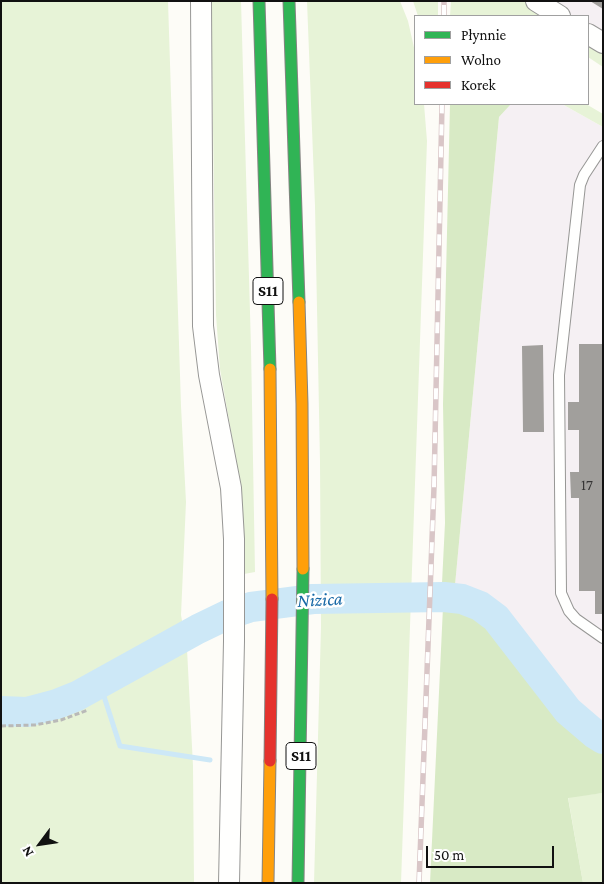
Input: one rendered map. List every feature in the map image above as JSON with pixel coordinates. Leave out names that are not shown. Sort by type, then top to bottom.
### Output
[{"type":"highway","name":"S11","points":[[259,1],[272,402],[272,635],[268,883]]},
{"type":"highway","name":"S11","points":[[289,1],[302,404],[303,630],[298,883]]},
{"type":"street","points":[[200,1],[204,326],[209,375],[231,488],[234,514],[235,588],[229,883]]},
{"type":"street","points":[[536,1],[558,15]]},
{"type":"street","points":[[589,35],[603,43]]},
{"type":"lane","points":[[603,146],[584,175],[580,185],[559,375],[561,593],[569,611],[603,638]]},
{"type":"path","points":[[1,726],[35,725],[61,720],[88,710]]},
{"type":"shaded area","points":[[553,1],[603,1],[603,36],[589,27],[589,15],[569,15],[552,4]]},
{"type":"shaded area","points":[[510,105],[564,105],[603,127],[603,732],[578,713],[500,615],[482,602],[464,593],[455,585],[499,117]]},
{"type":"green space","points":[[1,1],[168,1],[181,406],[186,502],[181,615],[187,649],[193,766],[194,883],[1,883]]},
{"type":"green space","points":[[211,1],[241,1],[251,347],[255,572],[244,574],[243,521],[238,471],[220,369],[216,315]]},
{"type":"green space","points":[[307,1],[400,1],[408,21],[414,48],[414,105],[424,105],[427,141],[401,883],[314,883],[321,627],[315,206]]},
{"type":"green space","points":[[413,1],[438,1],[438,15],[418,15]]},
{"type":"green space","points":[[451,1],[524,1],[546,15],[450,15]]},
{"type":"green space","points":[[589,42],[603,51],[603,67],[589,58]]},
{"type":"green space","points":[[450,105],[510,105],[499,117],[455,585],[442,583],[445,523],[443,404]]},
{"type":"green space","points":[[564,105],[588,105],[603,114],[603,127]]},
{"type":"green space","points":[[443,607],[460,609],[475,615],[489,626],[561,718],[589,742],[603,751],[603,793],[568,798],[583,883],[430,883]]},
{"type":"green space","points":[[603,793],[603,883],[583,883],[568,797]]},
{"type":"building","points":[[590,1],[603,1],[603,9]]},
{"type":"building","points":[[579,344],[603,344],[603,614],[595,614],[595,591],[579,591],[579,498],[571,498],[570,472],[579,472],[579,430],[568,430],[568,402],[579,402]]},
{"type":"building","points":[[543,345],[544,432],[523,432],[522,346]]},
{"type":"waterway","name":"Nizica","points":[[1,711],[27,712],[57,704],[77,696],[198,629],[227,615],[251,607],[313,599],[444,597],[462,599],[480,606],[496,618],[568,711],[603,739]]},
{"type":"waterway","points":[[100,684],[120,746],[210,760]]},
{"type":"railway","points":[[444,1],[444,15]]},
{"type":"railway","points":[[419,883],[434,487],[442,105]]},
{"type":"traffic: fast","points":[[259,1],[270,369]]},
{"type":"traffic: fast","points":[[289,1],[299,302]]},
{"type":"traffic: fast","points":[[298,883],[303,569]]},
{"type":"traffic: slow","points":[[299,302],[303,569]]},
{"type":"traffic: slow","points":[[270,369],[272,599]]},
{"type":"traffic: slow","points":[[268,883],[270,761]]},
{"type":"traffic: jam","points":[[270,761],[272,599]]}]
